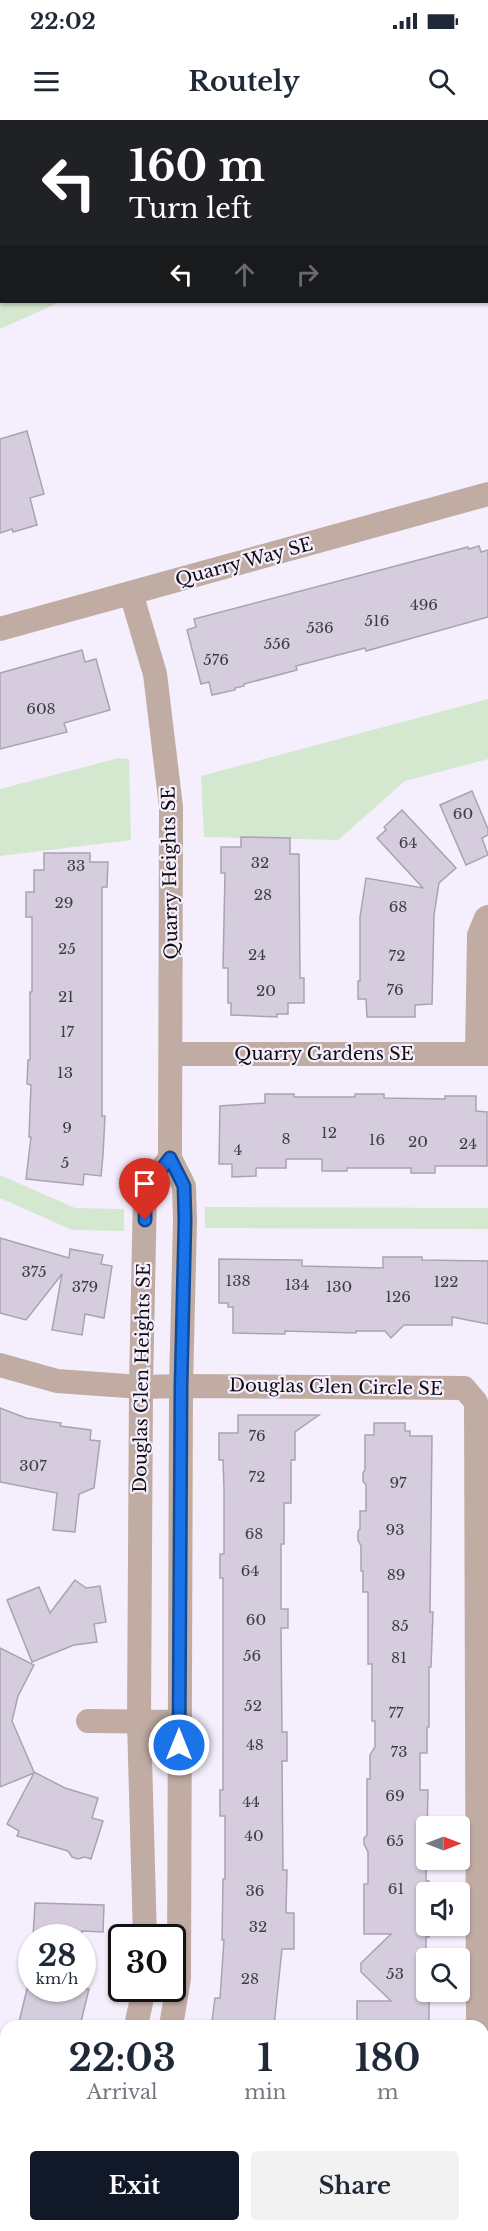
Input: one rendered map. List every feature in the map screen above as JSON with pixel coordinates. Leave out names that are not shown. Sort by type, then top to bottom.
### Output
[{"type":"street","name":"Quarry Way SE","points":[[0,629],[488,494]]},
{"type":"street","name":"Quarry Heights SE","points":[[131,593],[155,674],[171,807],[170,1158]]},
{"type":"street","name":"Quarry Gardens SE","points":[[172,1054],[482,1054],[478,934],[488,917]]},
{"type":"street","points":[[170,1158],[184,1186],[185,1220],[181,1386],[179,1978],[172,2020]]},
{"type":"street","name":"Douglas Glen Heights SE","points":[[145,1924],[139,1722],[145,1191],[170,1158]]},
{"type":"street","name":"Douglas Glen Circle SE","points":[[0,1365],[57,1381],[141,1387],[464,1388],[476,1402],[478,2020]]},
{"type":"street","points":[[88,1721],[179,1722]]},
{"type":"street","points":[[137,2020],[141,2002]]},
{"type":"green space","points":[[0,303],[58,303],[0,329]]},
{"type":"green space","points":[[488,699],[488,759],[405,781],[338,840],[204,837],[201,776]]},
{"type":"green space","points":[[119,758],[129,759],[131,840],[0,856],[0,789]]},
{"type":"green space","points":[[0,1175],[75,1208],[124,1209],[124,1231],[72,1230],[0,1198]]},
{"type":"green space","points":[[205,1207],[488,1208],[488,1229],[205,1228]]},
{"type":"building","points":[[27,431],[44,494],[30,498],[37,525],[0,533],[0,439]]},
{"type":"building","points":[[479,546],[481,552],[488,550],[488,617],[366,651],[365,648],[296,666],[297,670],[244,684],[235,690],[212,695],[209,682],[201,684],[187,630],[196,627],[194,619]]},
{"type":"building","points":[[82,650],[85,662],[96,659],[110,710],[64,723],[67,732],[0,749],[0,673]]},
{"type":"building","points":[[472,791],[488,829],[488,835],[482,838],[488,855],[466,865],[440,805]]},
{"type":"building","points":[[402,810],[456,868],[439,883],[434,915],[432,1004],[415,1005],[415,1017],[367,1017],[366,999],[358,999],[360,917],[366,878],[423,888],[377,838],[386,830],[384,827]]},
{"type":"building","points":[[241,837],[290,838],[290,854],[299,854],[300,978],[304,978],[304,1003],[288,1003],[288,1014],[277,1014],[277,1017],[231,1015],[231,1003],[228,1003],[228,968],[223,968],[225,873],[221,873],[221,847],[241,847]]},
{"type":"building","points":[[44,853],[90,853],[90,862],[108,862],[107,887],[102,887],[102,1116],[105,1116],[103,1155],[101,1176],[84,1174],[83,1185],[26,1179],[31,1137],[29,1137],[31,1085],[27,1084],[28,1060],[30,1060],[32,917],[26,917],[26,892],[34,892],[34,870],[44,870]]},
{"type":"building","points":[[265,1094],[294,1094],[294,1097],[355,1097],[355,1094],[384,1094],[384,1098],[445,1099],[445,1096],[476,1096],[476,1111],[487,1112],[487,1166],[435,1166],[435,1173],[411,1173],[411,1168],[347,1168],[347,1171],[322,1171],[322,1159],[286,1159],[286,1168],[256,1168],[256,1176],[232,1177],[232,1164],[219,1164],[220,1106],[265,1103]]},
{"type":"building","points":[[0,1238],[69,1258],[70,1249],[103,1255],[101,1264],[112,1266],[104,1318],[85,1314],[82,1335],[52,1330],[62,1274],[26,1320],[0,1313]]},
{"type":"building","points":[[383,1257],[488,1261],[488,1324],[452,1317],[452,1325],[404,1325],[391,1338],[385,1331],[233,1333],[233,1307],[228,1307],[228,1303],[219,1303],[219,1259],[302,1260],[302,1266],[383,1268]]},
{"type":"building","points":[[0,1408],[26,1418],[91,1430],[90,1440],[100,1441],[94,1488],[79,1494],[75,1532],[53,1530],[57,1493],[0,1482]]},
{"type":"building","points":[[238,1415],[319,1415],[295,1432],[295,1460],[291,1460],[291,1503],[284,1503],[284,1544],[281,1544],[281,1609],[288,1609],[288,1628],[281,1628],[282,1732],[287,1732],[287,1761],[282,1761],[283,1870],[287,1870],[286,1913],[294,1913],[294,1949],[282,1949],[275,2020],[212,2020],[215,1998],[220,1998],[224,1940],[222,1940],[223,1879],[225,1879],[225,1816],[220,1816],[220,1790],[223,1790],[223,1578],[220,1578],[220,1554],[224,1554],[224,1489],[223,1460],[219,1460],[219,1433],[238,1433]]},
{"type":"building","points":[[374,1423],[405,1423],[405,1431],[410,1431],[410,1436],[432,1436],[430,1612],[433,1612],[431,1667],[429,1667],[429,1727],[427,1727],[427,1753],[420,1753],[420,1790],[428,1790],[427,1816],[416,1816],[416,1870],[426,1870],[426,1881],[429,1882],[416,1882],[416,1936],[429,1937],[426,1937],[426,1948],[416,1948],[416,2002],[429,2002],[429,2020],[357,2020],[357,2001],[391,2001],[361,1972],[361,1963],[391,1934],[364,1934],[364,1884],[368,1884],[368,1852],[364,1844],[364,1838],[367,1835],[367,1779],[370,1779],[370,1755],[375,1747],[375,1721],[372,1721],[372,1664],[368,1664],[368,1592],[363,1592],[361,1546],[358,1540],[360,1511],[366,1511],[366,1485],[363,1481],[365,1435],[374,1435]]},
{"type":"building","points":[[75,1580],[86,1588],[100,1586],[106,1622],[94,1624],[97,1642],[74,1645],[32,1662],[7,1600],[39,1587],[50,1613]]},
{"type":"building","points":[[0,1648],[34,1665],[18,1696],[12,1721],[34,1772],[65,1788],[98,1798],[92,1818],[103,1821],[91,1859],[85,1857],[78,1859],[72,1857],[68,1851],[17,1836],[19,1831],[7,1824],[34,1773],[0,1787]]},
{"type":"building","points":[[35,1903],[104,1905],[103,1932],[96,1932],[96,1924],[34,1924]]},
{"type":"building","points":[[24,2002],[86,2002],[81,2020],[19,2020]]},
{"type":"route","points":[[145,1220],[145,1191],[170,1158],[184,1186],[185,1220],[181,1386],[179,1745]]}]
